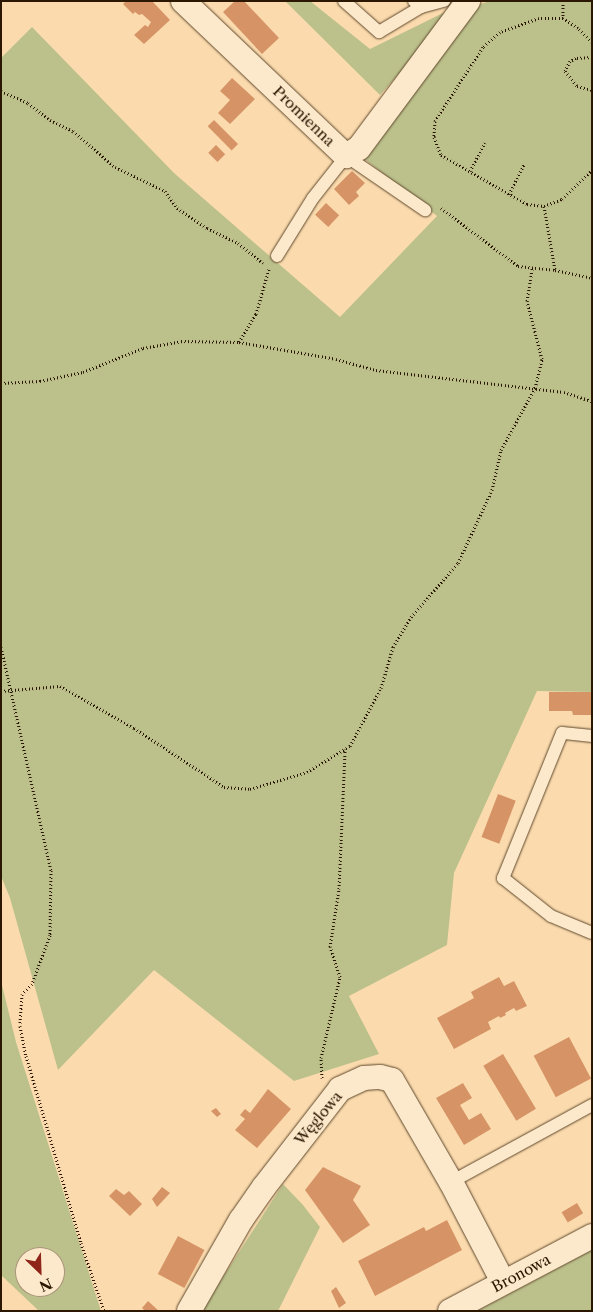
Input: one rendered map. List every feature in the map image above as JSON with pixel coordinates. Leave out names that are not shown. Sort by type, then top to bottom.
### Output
[{"type":"street","name":"Promienna","points":[[183,1],[346,156],[359,148],[464,2]]},
{"type":"street","name":"Węglowa","points":[[189,1311],[241,1220],[327,1104],[340,1090],[364,1078],[380,1077],[392,1080],[451,1182],[503,1282]]},
{"type":"street","name":"Bronowa","points":[[450,1311],[592,1236]]},
{"type":"lane","points":[[344,1],[378,32],[418,4],[444,1]]},
{"type":"lane","points":[[277,256],[314,198],[346,156],[425,210]]},
{"type":"lane","points":[[592,736],[562,733],[502,878],[551,916],[592,933]]},
{"type":"lane","points":[[451,1182],[592,1105]]},
{"type":"path","points":[[563,1],[563,18]]},
{"type":"path","points":[[592,42],[578,28],[563,18],[540,18],[500,32],[482,47],[435,121],[434,137],[441,155],[527,204],[544,206],[562,199],[592,170]]},
{"type":"path","points":[[592,57],[576,58],[570,61],[565,70],[577,86],[592,90]]},
{"type":"path","points":[[1,91],[28,103],[50,120],[73,131],[114,167],[166,191],[177,208],[206,228],[238,243],[269,268]]},
{"type":"path","points":[[470,171],[485,143]]},
{"type":"path","points":[[509,194],[524,165]]},
{"type":"path","points":[[544,206],[555,270]]},
{"type":"path","points":[[425,210],[442,208],[518,266],[555,270],[592,278]]},
{"type":"path","points":[[239,342],[256,314],[269,268],[277,256]]},
{"type":"path","points":[[1,692],[60,686],[134,728],[224,787],[250,789],[307,772],[350,746],[381,688],[393,647],[412,617],[458,563],[492,490],[501,450],[535,388],[542,358],[527,301],[532,268]]},
{"type":"path","points":[[1,383],[40,381],[82,372],[143,348],[181,341],[239,342],[336,359],[376,370],[564,392],[592,401]]},
{"type":"path","points":[[1,647],[51,870],[50,935],[32,984],[22,994],[20,1026],[26,1056],[75,1225],[104,1311]]},
{"type":"path","points":[[327,1104],[322,1086],[321,1058],[340,977],[330,947],[339,889],[345,749]]},
{"type":"green space","points":[[285,1],[310,1],[370,49],[445,12],[441,27],[380,95]]},
{"type":"green space","points":[[490,1],[592,1],[592,692],[537,691],[454,873],[447,945],[349,996],[379,1054],[294,1081],[154,970],[58,1070],[10,898],[1,876],[1,58],[32,27],[174,173],[340,317],[437,216],[362,157],[474,6]]},
{"type":"green space","points":[[1,981],[16,1042],[101,1311],[39,1311],[24,1297],[65,1297],[65,1247],[15,1247],[15,1288],[1,1275]]},
{"type":"green space","points":[[283,1184],[320,1227],[278,1311],[201,1311]]},
{"type":"green space","points":[[592,1250],[592,1311],[477,1311]]},
{"type":"building","points":[[126,1],[152,1],[170,20],[144,44],[134,35],[145,25],[148,27],[151,22],[142,14],[139,15],[135,12],[133,14],[123,4]]},
{"type":"building","points":[[235,1],[244,1],[279,38],[262,54],[223,12]]},
{"type":"building","points":[[232,78],[255,99],[230,124],[218,113],[230,100],[220,91]]},
{"type":"building","points":[[214,120],[238,144],[232,150],[208,126]]},
{"type":"building","points":[[216,145],[225,154],[217,162],[208,153]]},
{"type":"building","points":[[352,171],[365,183],[356,192],[359,196],[349,205],[334,189]]},
{"type":"building","points":[[326,203],[339,215],[328,227],[315,215]]},
{"type":"building","points":[[549,692],[592,692],[592,715],[573,715],[572,711],[549,711]]},
{"type":"building","points":[[498,794],[516,801],[499,844],[482,837]]},
{"type":"building","points":[[499,977],[504,986],[514,981],[527,1006],[516,1011],[514,1008],[505,1013],[506,1015],[500,1018],[499,1016],[488,1022],[491,1029],[454,1049],[437,1018],[474,998],[471,992]]},
{"type":"building","points":[[569,1037],[591,1078],[556,1097],[534,1056]]},
{"type":"building","points":[[503,1054],[536,1109],[516,1121],[483,1066]]},
{"type":"building","points":[[463,1083],[472,1098],[460,1105],[469,1120],[481,1113],[491,1129],[464,1145],[436,1098]]},
{"type":"building","points":[[268,1089],[291,1109],[257,1148],[235,1130],[245,1119],[240,1115],[245,1109],[250,1113]]},
{"type":"building","points":[[216,1108],[221,1114],[217,1117],[211,1111]]},
{"type":"building","points":[[323,1167],[361,1186],[353,1200],[370,1225],[343,1243],[305,1190]]},
{"type":"building","points":[[162,1187],[170,1193],[157,1207],[152,1199]]},
{"type":"building","points":[[116,1189],[124,1195],[129,1191],[142,1204],[130,1216],[109,1196]]},
{"type":"building","points":[[577,1203],[583,1213],[568,1223],[562,1212]]},
{"type":"building","points":[[447,1220],[462,1250],[375,1296],[358,1261],[424,1227],[426,1231]]},
{"type":"building","points":[[178,1236],[204,1250],[184,1288],[158,1274]]},
{"type":"building","points":[[336,1287],[346,1303],[339,1308],[331,1291]]},
{"type":"building","points":[[148,1301],[159,1311],[145,1311],[142,1308]]}]
